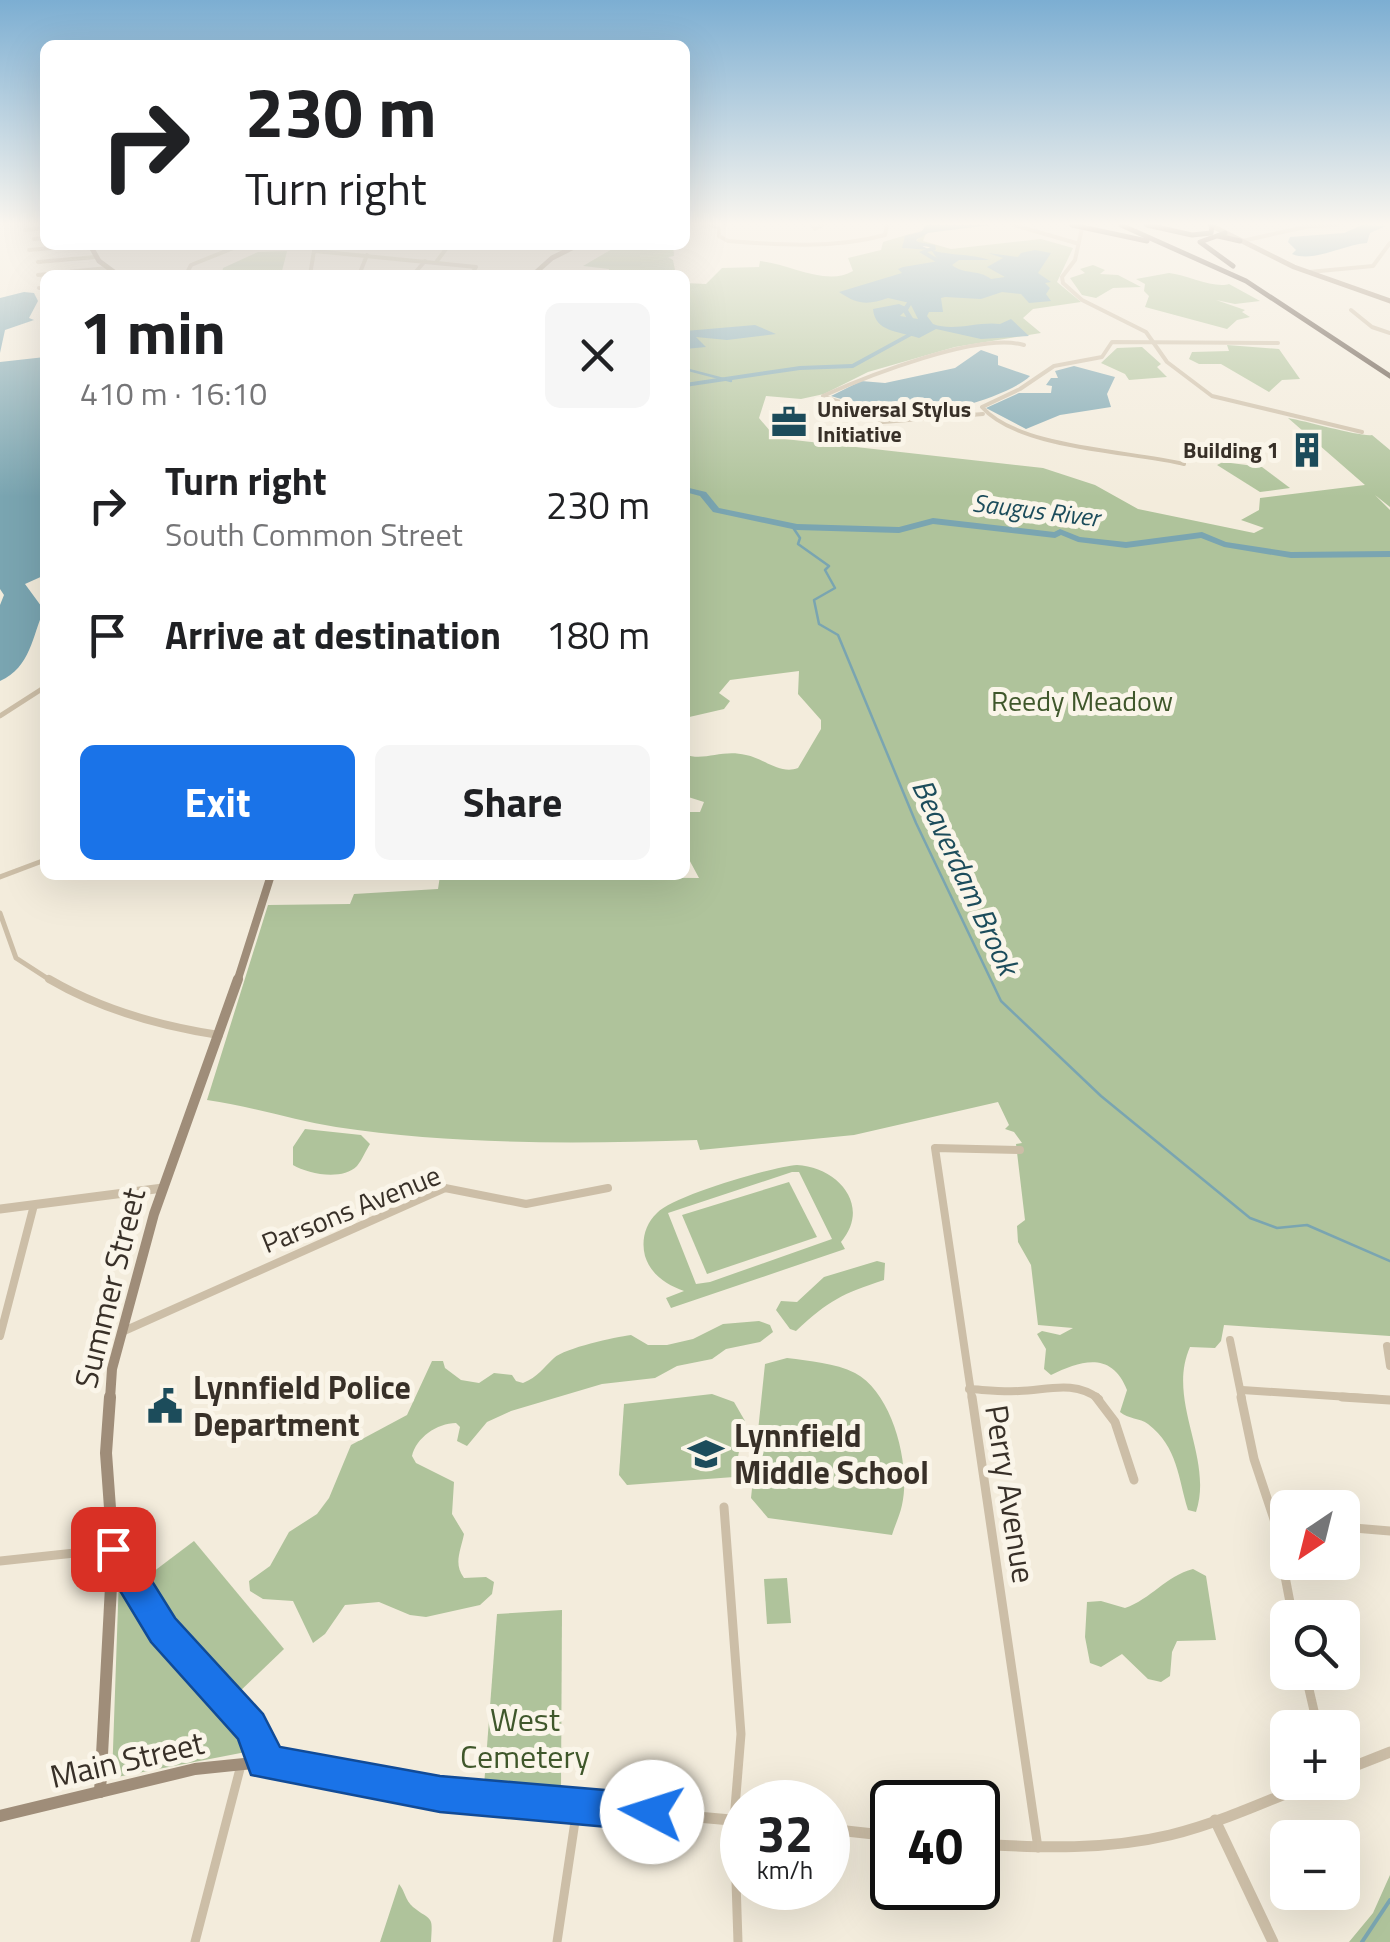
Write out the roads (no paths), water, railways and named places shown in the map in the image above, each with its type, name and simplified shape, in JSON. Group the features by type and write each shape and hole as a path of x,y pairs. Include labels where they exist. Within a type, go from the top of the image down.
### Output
{"highway":[{"path":"1300,316 1390,373"},
{"path":"1307,316 1390,373"}],"main road":[{"name":"Summer Street","path":"100,1792 113,1549 107,1412 120,1332 164,1188 220,1035 268,880"},
{"path":"113,1549 163,1630 250,1726 261,1743 263,1762"},
{"name":"Main Street","path":"0,1816 195,1769 263,1762"}],"street":[{"path":"1114,316 1140,328 1166,360 1212,396 1362,432"},
{"path":"1358,316 1374,329 1390,333"},
{"path":"1024,345 1000,340 982,347 934,354 882,369 823,396 868,411 883,422 983,414 1009,429 1118,454 1184,464"},
{"path":"983,414 984,404 1020,389 1050,368 1102,357 1112,346 1278,343"},
{"path":"0,716 40,690"},
{"path":"0,878 40,862"},
{"path":"0,912 16,958 76,994 140,1019 220,1035"},
{"name":"Perry Avenue","path":"1020,1150 935,1148 1038,1848"},
{"path":"0,1209 164,1188"},
{"name":"Parsons Avenue","path":"120,1332 445,1188 472,1190 519,1204 539,1204 608,1188"},
{"path":"0,1336 34,1205"},
{"path":"1230,1340 1254,1459 1270,1507"},
{"path":"1387,1346 1390,1366"},
{"path":"969,1389 1026,1391 1063,1385 1087,1390 1106,1406 1134,1480"},
{"path":"1242,1390 1390,1400"},
{"path":"724,1508 741,1734 739,1780"},
{"path":"1360,1528 1390,1531"},
{"path":"0,1561 113,1549"},
{"path":"1360,1764 1390,1752"},
{"name":"Main Street","path":"263,1762 440,1794 720,1818"},
{"path":"195,1942 242,1763"},
{"path":"1000,1845 1117,1845 1215,1820 1270,1799"},
{"path":"557,1942 577,1806"},
{"path":"1215,1820 1274,1942"},
{"path":"738,1910 738,1942"}],"water":[{"path":"0,316 30,316 34,320 5,330 0,353"},
{"path":"875,316 918,319 916,316 927,316 933,324 949,327 1000,324 1011,319 1029,336 981,339 936,329 919,338 889,330"},
{"path":"755,325 776,334 727,340 696,337 706,347 690,349 690,331"},
{"path":"981,350 998,356 998,365 1030,376 982,400 914,416 882,414 831,396 861,381 885,383 955,368"},
{"path":"40,358 40,577 25,584 40,605 40,621 24,659 0,681 0,605 4,595 0,589 0,362"},
{"path":"1074,366 1115,377 1107,394 1111,407 1060,415 1026,429 986,408 1019,393 1051,393 1052,386 1046,385 1051,378 1058,378 1055,371"}],"waterway":[{"name":"Saugus River","path":"690,384 800,368 853,366 911,334 916,328 908,316"},
{"path":"690,370 731,381"},
{"name":"Saugus River","path":"690,490 703,494 716,510 797,527 899,530 933,521 1055,535 1060,532 1078,539 1126,545 1202,535 1224,544 1291,555 1390,554"},
{"name":"Beaverdam Brook","path":"792,526 800,538 798,544 829,566 825,570 835,588 814,600 819,624 838,635 916,823 1001,1001 1101,1096 1250,1218 1277,1228 1307,1225 1390,1261"},
{"name":"Beaverdam Brook","path":"1362,1942 1390,1900"}],"place":[{"name":"Universal Stylus Initiative","path":"789,422"},
{"name":"Building 1","path":"1307,450"},
{"name":"Lynnfield Police Department","path":"165,1406"},
{"name":"Lynnfield Middle School","path":"706,1454"}],"park label":[{"name":"Reedy Meadow","path":"1082,701"},
{"name":"West Cemetery","path":"525,1738"}]}
